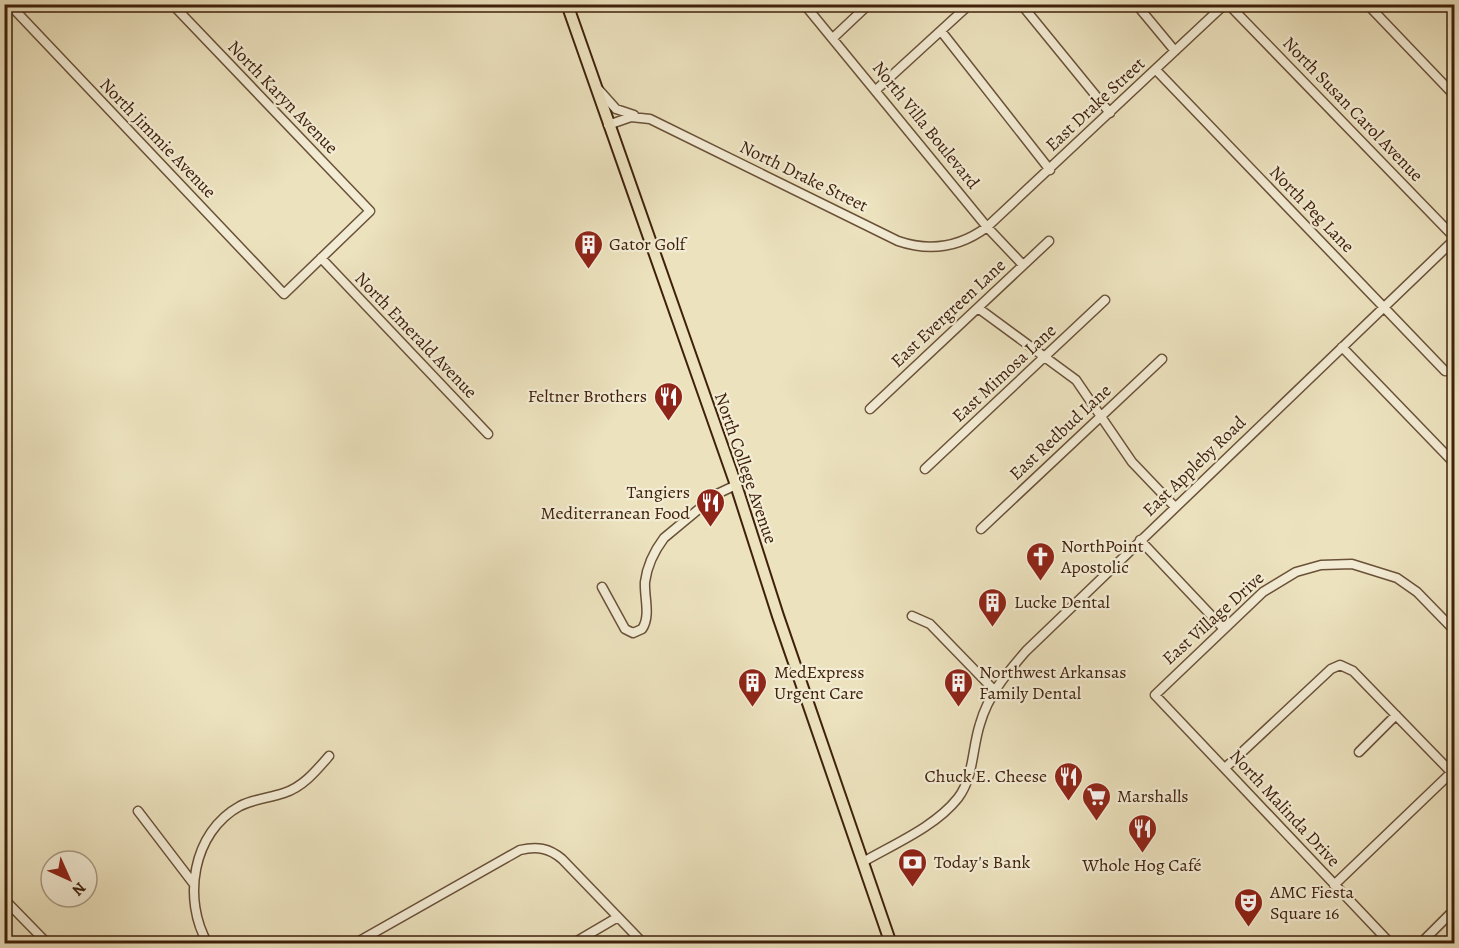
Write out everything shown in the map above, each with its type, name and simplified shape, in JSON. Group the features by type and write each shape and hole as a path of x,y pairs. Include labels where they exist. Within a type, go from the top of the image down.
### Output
{"main road":[{"name":"North College Avenue","path":"567,4 735,484 891,944"}],"street":[{"name":"North Jimmie Avenue","path":"9,4 284,294 321,258"},
{"name":"North Karyn Avenue","path":"172,4 370,211 321,258"},
{"name":"North Villa Boulevard","path":"804,4 987,227 1023,265"},
{"path":"832,38 868,4"},
{"path":"876,90 970,4"},
{"path":"1021,4 1110,113"},
{"path":"1136,4 1175,51"},
{"name":"East Drake Street","path":"987,227 1226,4"},
{"name":"North Susan Carol Avenue","path":"1226,4 1455,238"},
{"path":"1367,4 1455,95"},
{"path":"940,31 1050,170"},
{"name":"North Peg Lane","path":"1156,70 1445,371"},
{"name":"North Drake Street","path":"594,83 616,109 650,119 908,244 925,247 945,246 964,241 987,227"},
{"path":"608,125 637,116"},
{"name":"East Appleby Road","path":"863,862 935,819 958,798 966,783 980,723 994,690 1041,636 1455,238"},
{"name":"East Evergreen Lane","path":"870,409 1049,241"},
{"name":"North Emerald Avenue","path":"321,258 488,435"},
{"name":"East Mimosa Lane","path":"925,469 1105,300"},
{"path":"978,308 1045,356 1083,387 1132,462 1175,507"},
{"path":"1342,347 1455,463"},
{"name":"East Redbud Lane","path":"981,529 1162,359"},
{"path":"602,587 625,629 633,633 642,629 646,619 645,583 658,547 664,538 717,494 735,484"},
{"path":"1140,540 1224,629"},
{"name":"East Village Drive","path":"1155,695 1263,592 1286,577 1308,568 1335,563 1369,567 1397,578 1417,592 1455,630"},
{"path":"912,616 930,624 994,690"},
{"path":"1226,768 1330,669 1340,666 1353,670 1453,772 1334,885"},
{"name":"North Malinda Drive","path":"1155,695 1390,944"},
{"path":"1359,752 1396,715"},
{"path":"208,944 197,920 193,883 200,853 225,818 238,807 298,786 329,756"},
{"path":"138,811 193,883"},
{"path":"354,944 528,848 544,848 558,855 644,944"},
{"path":"4,898 48,944"},
{"path":"1420,944 1455,910"},
{"path":"572,944 618,917"}],"place":[{"name":"Gator Golf","path":"588,270"},
{"name":"Feltner Brothers","path":"668,422"},
{"name":"Tangiers Mediterranean Food","path":"711,528"},
{"name":"NorthPoint Apostolic","path":"1040,582"},
{"name":"Lucke Dental","path":"993,628"},
{"name":"MedExpress Urgent Care","path":"753,708"},
{"name":"Northwest Arkansas Family Dental","path":"958,708"},
{"name":"Chuck E. Cheese","path":"1068,802"},
{"name":"Marshalls","path":"1096,822"},
{"name":"Whole Hog Café","path":"1142,854"},
{"name":"Today's Bank","path":"913,888"},
{"name":"AMC Fiesta Square 16","path":"1249,928"}]}
